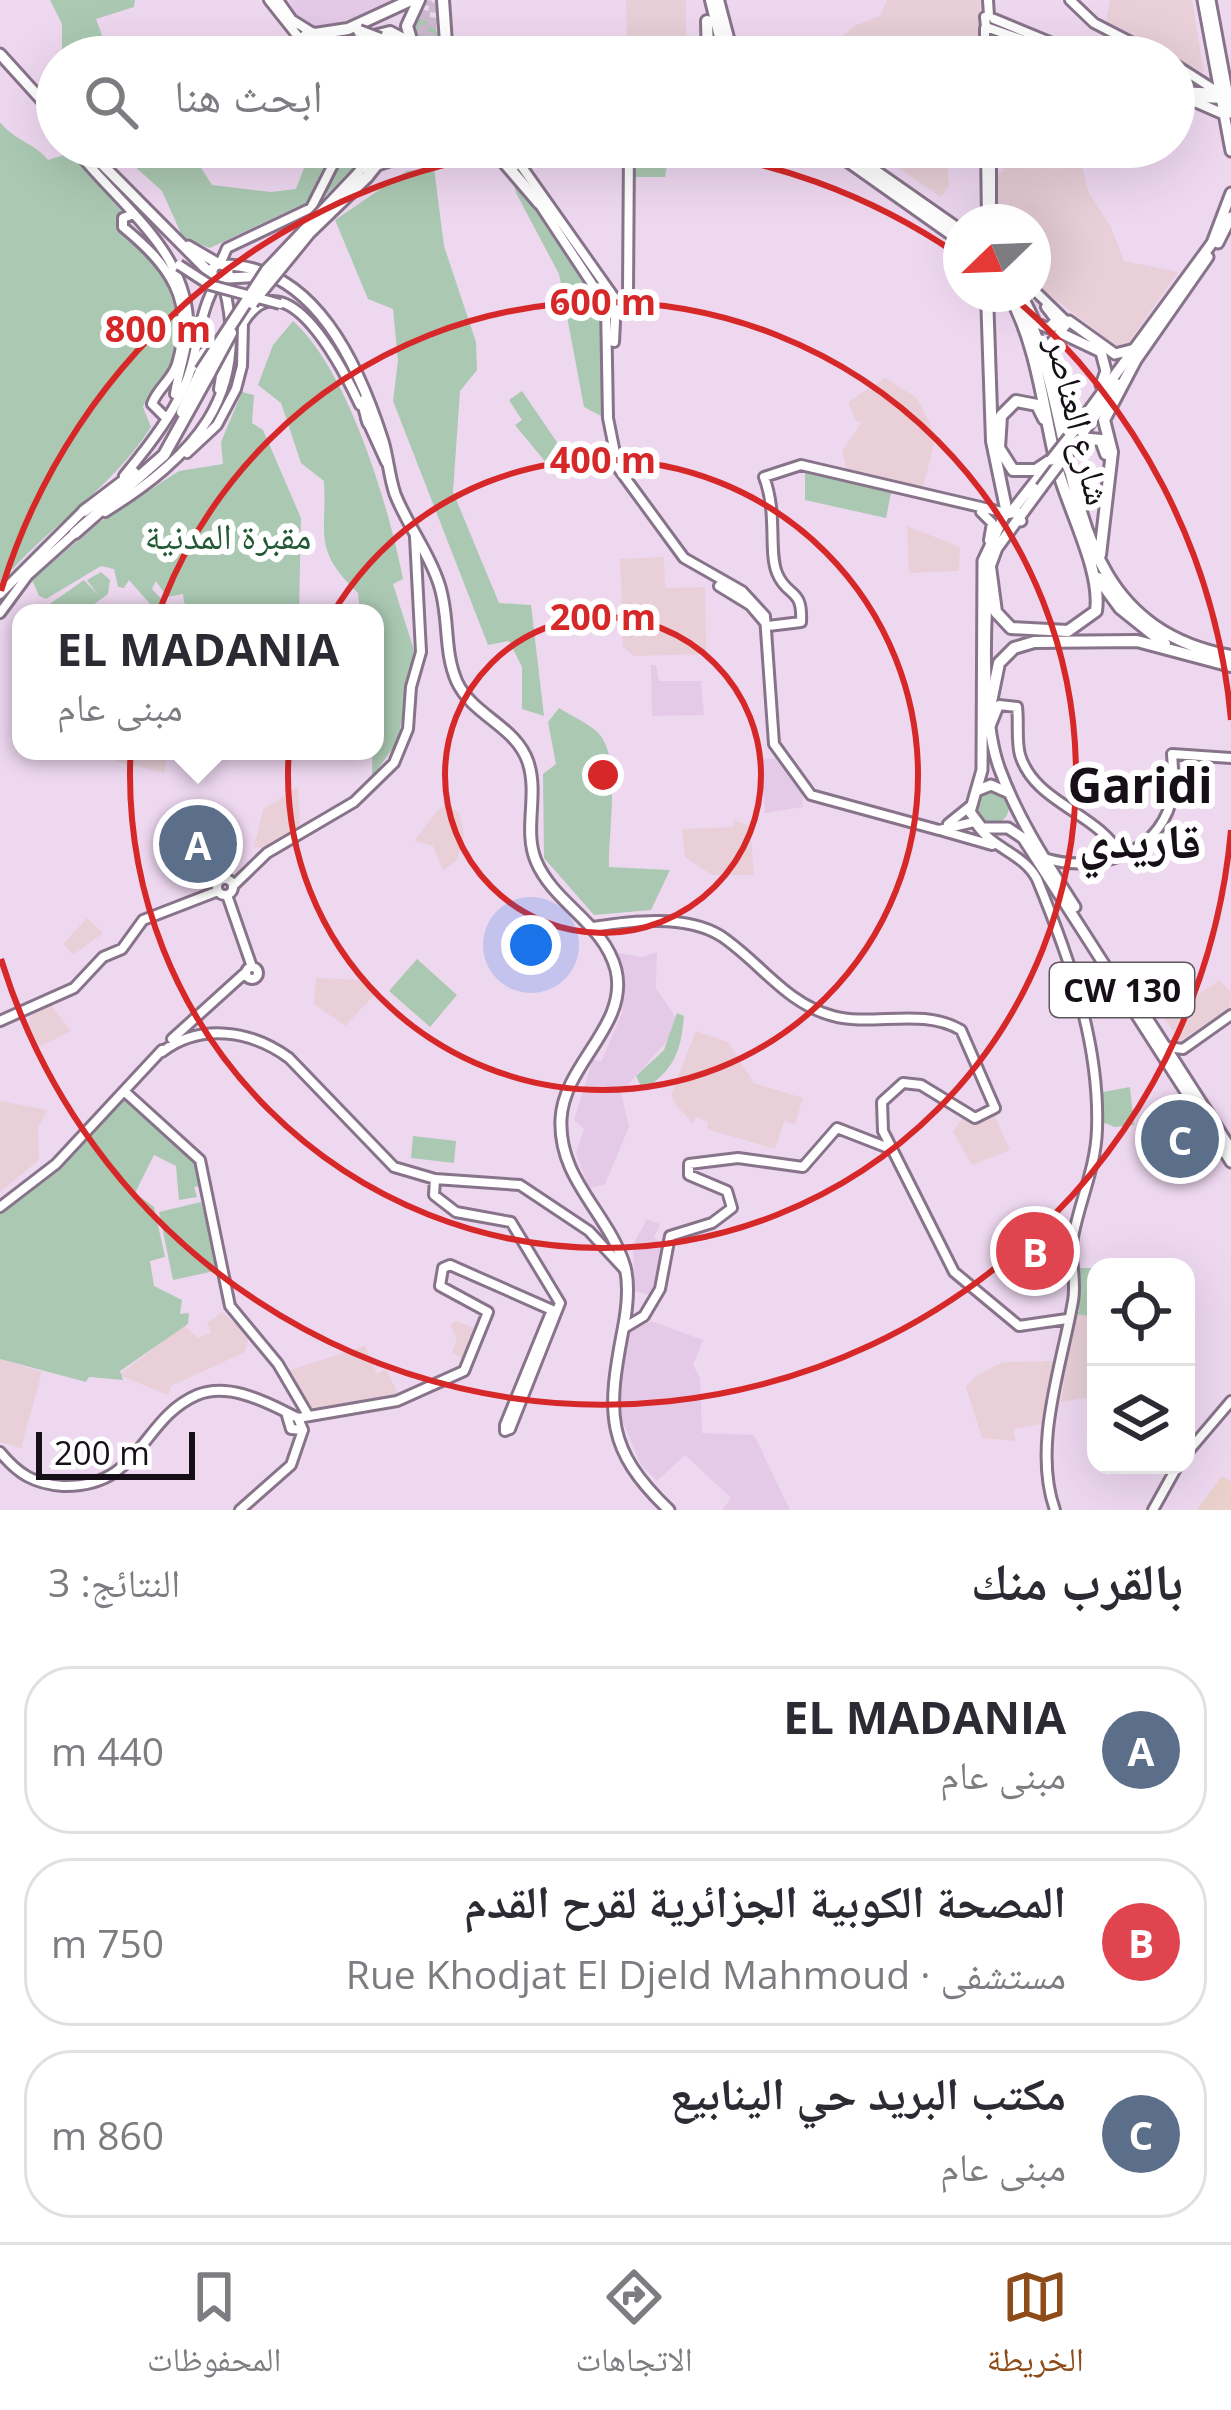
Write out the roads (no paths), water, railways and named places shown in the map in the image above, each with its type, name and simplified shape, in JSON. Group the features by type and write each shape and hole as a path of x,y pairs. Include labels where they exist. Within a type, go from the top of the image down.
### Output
{"highway":[{"path":"443,0 444,36"},
{"path":"709,36 712,0"},
{"path":"712,0 723,36"},
{"path":"412,36 414,6"},
{"path":"329,36 414,6 434,10 443,28"},
{"path":"339,36 359,31 372,36"},
{"path":"362,176 367,168"},
{"path":"84,511 159,450 200,371 267,270 373,168"},
{"path":"515,168 539,203"},
{"path":"860,168 943,226"},
{"path":"987,312 992,441 1007,514"},
{"name":"شارع العناصر","path":"1021,312 1054,464 1089,564"},
{"path":"1024,312 1037,341 1075,493 1106,576 1162,630 1231,656"},
{"path":"1106,576 1099,546 1110,504 1112,452 1104,420 1134,363"},
{"path":"75,533 164,455 200,371"},
{"path":"1021,400 1036,405 1054,464 1026,472 1004,461 999,428 1008,407 1021,400"},
{"path":"1075,493 1090,512 1104,507 1104,445 1094,436 1076,437"},
{"path":"990,567 994,605 1003,620 1024,632 1048,633 1079,628 1096,611 1096,582 1089,564"},
{"path":"1089,564 1120,608 1184,654"},
{"path":"990,707 999,662 1014,648 1034,642 1136,641 1231,666"}],"main road":[{"path":"1207,0 1212,76 1207,84"},
{"path":"1207,0 1226,96 1231,151"},
{"path":"1210,39 1226,96"},
{"path":"0,54 36,94"},
{"path":"1195,101 1215,107 1229,119"},
{"path":"106,168 174,237 222,271 270,277 319,311 350,362 430,563 442,596 450,661 460,688 516,741 530,767 537,862 593,927 615,968 615,1006 576,1067 563,1102 561,1132 576,1184 606,1228 626,1271 623,1329 611,1399 615,1432 629,1467 669,1510"},
{"path":"1091,406 1212,243 1231,193"},
{"path":"976,791 991,785 1013,800 1001,828 976,823 969,807 982,770 981,600 987,544 1134,363 1231,217"},
{"path":"1052,327 1067,321 1118,355 1136,347"},
{"path":"990,567 997,548 1076,437 1105,378 1104,357 1084,340 1063,334"},
{"path":"350,362 368,423"},
{"path":"1007,514 1017,524"},
{"name":"CW 130","path":"990,567 990,707 998,766 1043,857 1231,1149"},
{"path":"982,770 991,773 998,766"},
{"name":"CW 130","path":"1001,828 1020,835 1231,1162"},
{"path":"1043,895 1056,889"}],"street":[{"path":"273,0 309,36"},
{"path":"986,0 989,36"},
{"path":"1070,0 1094,22 1120,36"},
{"path":"989,22 1022,36"},
{"path":"989,22 1028,36"},
{"path":"1195,77 1226,96"},
{"path":"1195,95 1226,96"},
{"path":"1195,99 1226,96"},
{"path":"92,168 179,265 210,285 280,304 304,317 329,342 386,462"},
{"path":"176,461 211,414 232,357 222,271 225,249 311,208 331,168"},
{"path":"515,168 615,312"},
{"path":"629,168 628,294 615,312 609,421 614,458 626,482 674,548 705,575 757,602 768,626 771,730 791,774 825,802 1000,847"},
{"path":"989,168 989,204"},
{"path":"539,203 615,312"},
{"path":"133,214 123,218 122,227 148,244 167,267 181,309 177,365 152,404 165,416"},
{"path":"0,594 121,479 174,399 186,348 185,299 147,230"},
{"path":"200,371 195,331 222,271"},
{"path":"0,614 28,575 75,533 212,431 237,385 243,323 255,309 280,304"},
{"path":"1051,307 1067,321 1045,357 1058,425"},
{"path":"1029,312 1038,325 1052,327 1055,317 1051,312"},
{"path":"174,399 200,371 204,352 220,354 222,377 211,414"},
{"path":"768,626 801,622 802,602 775,566 776,513 764,477 774,471 801,465 1007,514"},
{"path":"980,511 992,524 987,544"},
{"path":"0,1021 74,988 103,957 122,949 143,920 226,891 267,853 354,802 394,763 408,729 421,652 415,534"},
{"path":"415,570 430,563"},
{"path":"991,726 999,705 1017,706 1023,763 1046,793 1110,835 1121,856"},
{"path":"1043,857 1095,867 1121,856 1144,839 1171,805 1172,754 1231,758"},
{"path":"922,825 949,824 969,807"},
{"path":"939,830 976,823 1000,847 1027,863 1078,992 1090,1046 1097,1127 1090,1185 1072,1244 1074,1292 1046,1467 1055,1510"},
{"path":"1000,847 1001,828"},
{"path":"1055,875 1062,862"},
{"path":"0,1207 32,1188 187,1025 249,969 226,891"},
{"path":"593,927 653,922 706,928 784,992 826,1014 929,1021 961,1030 995,1108 974,1118 921,1084 895,1086 880,1108 892,1149 962,1281 1019,1326 1067,1319"},
{"path":"1167,1047 1183,1049 1231,1016"},
{"path":"187,1025 194,1034"},
{"path":"161,1052 194,1034 230,1033 280,1052 394,1167 435,1179 520,1185 590,1231 626,1271"},
{"path":"1180,1066 1183,1049"},
{"path":"124,1091 200,1160 230,1306 278,1364 303,1416 291,1465 240,1510"},
{"path":"623,1329 644,1316 660,1289 670,1236 718,1220 732,1208 728,1191 689,1175 687,1166 738,1158 803,1167 837,1128 892,1149"},
{"path":"0,1452 26,1478 86,1484 127,1466 194,1396 213,1390 303,1416 397,1401 464,1371 488,1312 440,1286 446,1266 550,1307 505,1425 505,1431 510,1430 560,1303 511,1222 442,1205 434,1195 435,1179"},
{"path":"1195,1443 1231,1401"},
{"path":"286,1412 291,1429 303,1430"},
{"path":"1153,1510 1173,1474"}],"tunnel":[{"path":"422,36 427,0"},
{"path":"430,36 435,0"}],"place":[{"name":"EL MADANIA","path":"198,844"},
{"name":"مكتب البريد حي الينابيع","path":"1180,1139"},
{"name":"المصحة الكوبية الجزائرية لقرح القدم","path":"1035,1251"}],"district":[{"name":"Garidi قاريدي","path":"1140,814"}],"park label":[{"name":"مقبرة المدنية","path":"228,536"}]}
